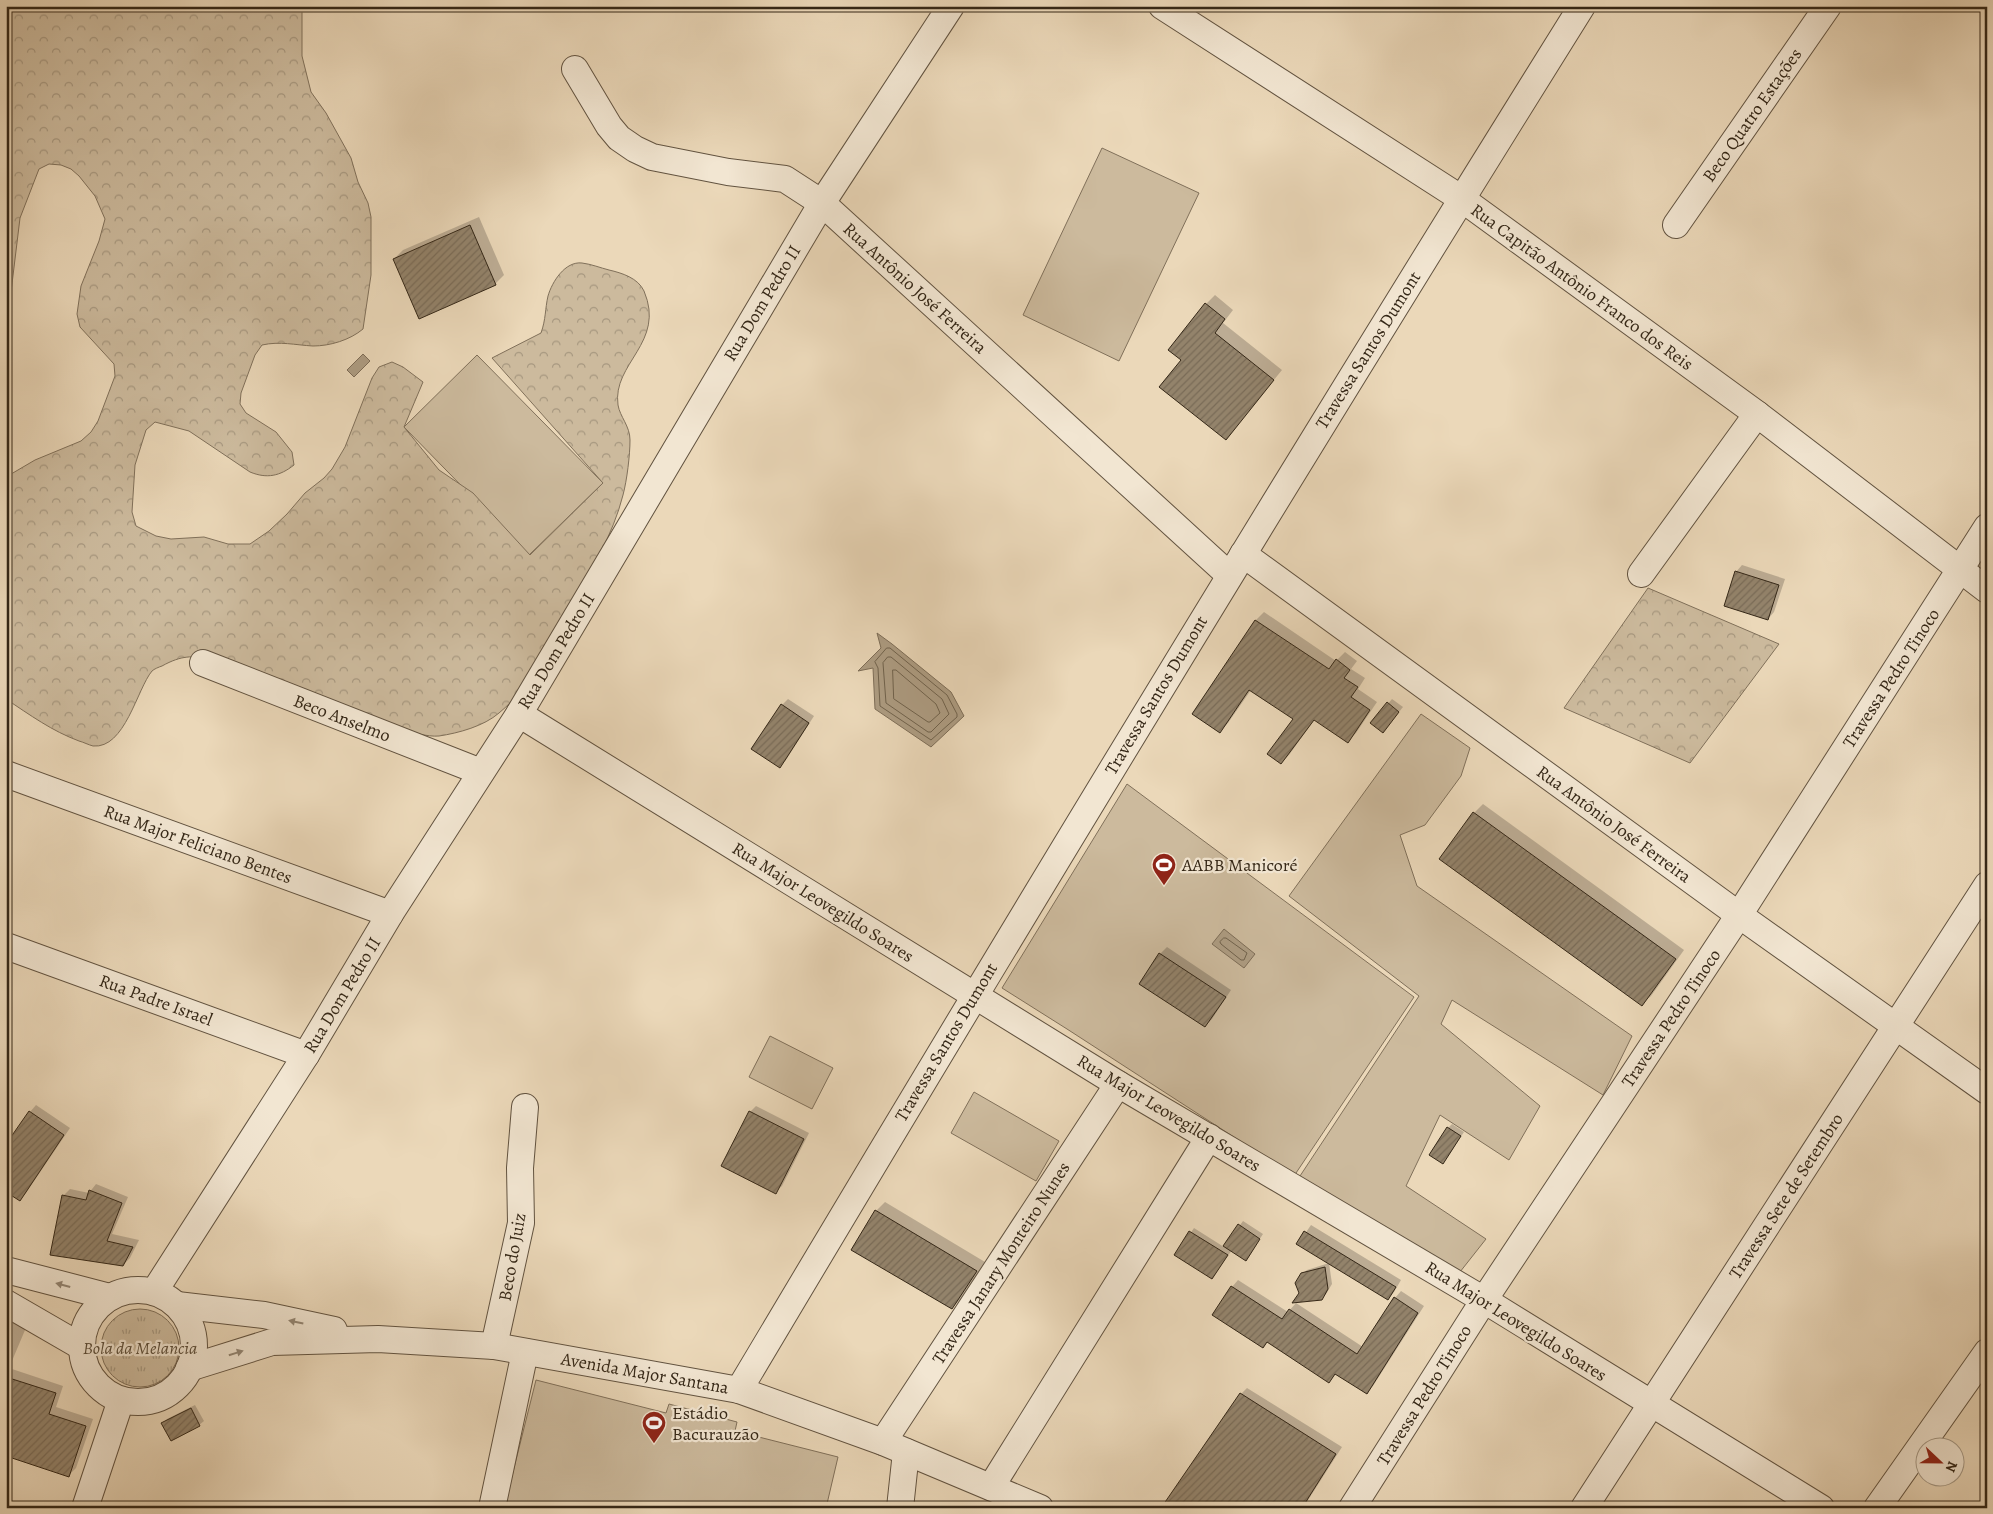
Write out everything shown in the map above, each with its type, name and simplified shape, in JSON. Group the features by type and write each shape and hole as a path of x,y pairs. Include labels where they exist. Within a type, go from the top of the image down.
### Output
{"street":[{"name":"Rua Dom Pedro II","path":"154,1292 306,1055 390,914 519,714 822,203 951,6"},
{"name":"Rua Capitão Antônio Franco dos Reis","path":"1162,6 1462,198 1757,414 1987,590"},
{"name":"Travessa Santos Dumont","path":"739,1390 974,995 1236,564 1582,6"},
{"name":"Beco Quatro Estações","path":"1676,224 1828,6"},
{"name":"Rua Antônio José Ferreira","path":"575,69 608,126 619,138 635,149 652,157 728,172 786,179 822,203 1236,564 1739,915 1987,1091"},
{"path":"1641,574 1757,414"},
{"name":"Travessa Pedro Tinoco","path":"1352,1508 1484,1300 1739,915 1987,527"},
{"name":"Beco Anselmo","path":"203,663 481,772"},
{"name":"Rua Major Leovegildo Soares","path":"519,714 1118,1084 1484,1300 1821,1508"},
{"name":"Rua Major Feliciano Bentes","path":"6,774 390,914"},
{"name":"Travessa Sete de Setembro","path":"1584,1508 1987,885"},
{"name":"Rua Padre Israel","path":"6,946 306,1055"},
{"name":"Travessa Janary Monteiro Nunes","path":"894,1447 1118,1084"},
{"name":"Beco do Juiz","path":"494,1346 521,1223 520,1168 525,1107"},
{"path":"991,1487 1209,1137"},
{"path":"6,1270 110,1297"},
{"path":"124,1291 154,1292 166,1297 187,1318 193,1334 194,1351 189,1368 181,1382 168,1393 154,1400 137,1402 121,1400 105,1392 93,1380 85,1364 82,1347 83,1332 89,1318 98,1306 110,1297 124,1291"},
{"path":"6,1303 82,1347"},
{"name":"Avenida Major Santana","path":"177,1306 264,1315 378,1339"},
{"name":"Avenida Major Santana","path":"189,1368 272,1342 378,1339 494,1346 739,1390 894,1447 1040,1508"},
{"path":"492,1508 525,1352"},
{"path":"1877,1508 1987,1352"},
{"path":"85,1508 121,1400"},
{"path":"894,1447 900,1508"}],"green space":[{"path":"6,6 302,6 302,56 311,92 326,113 351,158 358,182 368,203 371,217 371,275 363,329 340,342 326,345 313,346 281,343 262,345 255,355 241,393 240,404 246,413 276,432 292,452 294,465 278,474 268,476 256,474 250,472 189,431 155,422 146,430 135,465 132,512 136,526 156,536 171,539 204,537 228,544 250,544 269,531 305,493 332,469 345,447 372,378 379,367 392,362 403,367 423,382 404,427 439,470 473,493 530,555 603,483 492,358 541,333 550,290 560,274 570,265 582,263 619,273 634,279 641,286 649,309 648,325 644,339 618,390 618,405 630,435 627,475 619,510 601,552 532,677 511,702 493,718 455,733 439,736 418,734 381,722 214,658 199,657 175,660 152,671 122,728 114,738 104,744 93,746 69,737 41,722 6,699 6,477 35,460 81,441 91,432 98,421 115,376 114,364 80,327 77,314 81,286 99,241 105,219 95,196 79,176 71,169 61,165 49,164 39,169 20,218 6,333"},
{"path":"1102,148 1199,193 1119,361 1023,315"},
{"path":"477,355 603,483 529,555 404,427"},
{"path":"1648,588 1779,644 1690,763 1564,708"},
{"path":"1421,714 1470,748 1461,776 1425,825 1400,835 1417,886 1632,1036 1603,1095 1452,1000 1441,1024 1540,1106 1509,1160 1440,1115 1406,1186 1486,1239 1456,1277 1298,1179 1419,996 1289,896"},
{"name":"AABB Manicoré","path":"1127,784 1414,997 1294,1176 1002,988"},
{"path":"770,1036 833,1068 812,1109 749,1077"},
{"path":"974,1092 1059,1141 1036,1181 951,1133"},
{"name":"Bola da Melancia","path":"140,1309 155,1312 167,1321 176,1333 179,1348 176,1363 167,1375 155,1384 140,1387 125,1384 113,1375 104,1363 101,1348 104,1333 113,1321 125,1312"},
{"name":"Estádio Bacurauzão","path":"536,1380 666,1413 669,1404 737,1422 735,1431 838,1457 826,1508 504,1508"}],"water":[{"path":"363,354 370,361 354,377 347,370"},
{"path":"877,633 951,692 964,716 931,747 875,709 873,668 858,671 881,648"},
{"path":"1224,929 1255,954 1244,968 1212,944"}],"building":[{"path":"470,225 496,285 419,319 393,259"},
{"path":"1205,303 1225,319 1215,333 1274,380 1226,440 1159,387 1181,360 1168,350"},
{"path":"1735,571 1779,585 1768,620 1724,606"},
{"path":"1255,620 1329,669 1336,659 1350,670 1344,678 1358,687 1351,697 1370,710 1348,743 1314,720 1281,764 1267,754 1293,719 1249,690 1220,733 1192,714"},
{"path":"1387,702 1399,712 1383,733 1370,723"},
{"path":"781,704 809,723 780,768 751,749"},
{"path":"1473,812 1676,959 1642,1006 1439,859"},
{"path":"1159,953 1226,997 1205,1027 1139,984"},
{"path":"29,1111 64,1135 20,1201 6,1192 6,1144"},
{"path":"749,1111 804,1139 776,1194 721,1166"},
{"path":"1447,1127 1461,1136 1443,1164 1429,1155"},
{"path":"89,1190 122,1203 107,1241 133,1247 123,1266 50,1255 62,1195 86,1200"},
{"path":"875,1210 977,1271 952,1309 851,1250"},
{"path":"1238,1224 1260,1239 1246,1261 1223,1246"},
{"path":"1189,1231 1228,1255 1212,1279 1174,1255"},
{"path":"1304,1231 1396,1287 1388,1300 1296,1244"},
{"path":"1325,1267 1328,1289 1322,1300 1292,1303 1299,1293 1295,1283 1301,1273"},
{"path":"1231,1286 1282,1319 1289,1309 1357,1354 1394,1297 1418,1313 1367,1394 1335,1374 1329,1383 1267,1342 1263,1348 1212,1315"},
{"path":"6,1377 56,1393 49,1414 86,1426 69,1477 6,1456"},
{"path":"1240,1393 1336,1454 1302,1508 1161,1508"},
{"path":"191,1408 200,1426 171,1441 161,1423"}],"place":[{"name":"AABB Manicoré","path":"1164,886"},
{"name":"Estádio Bacurauzão","path":"654,1444"}]}
